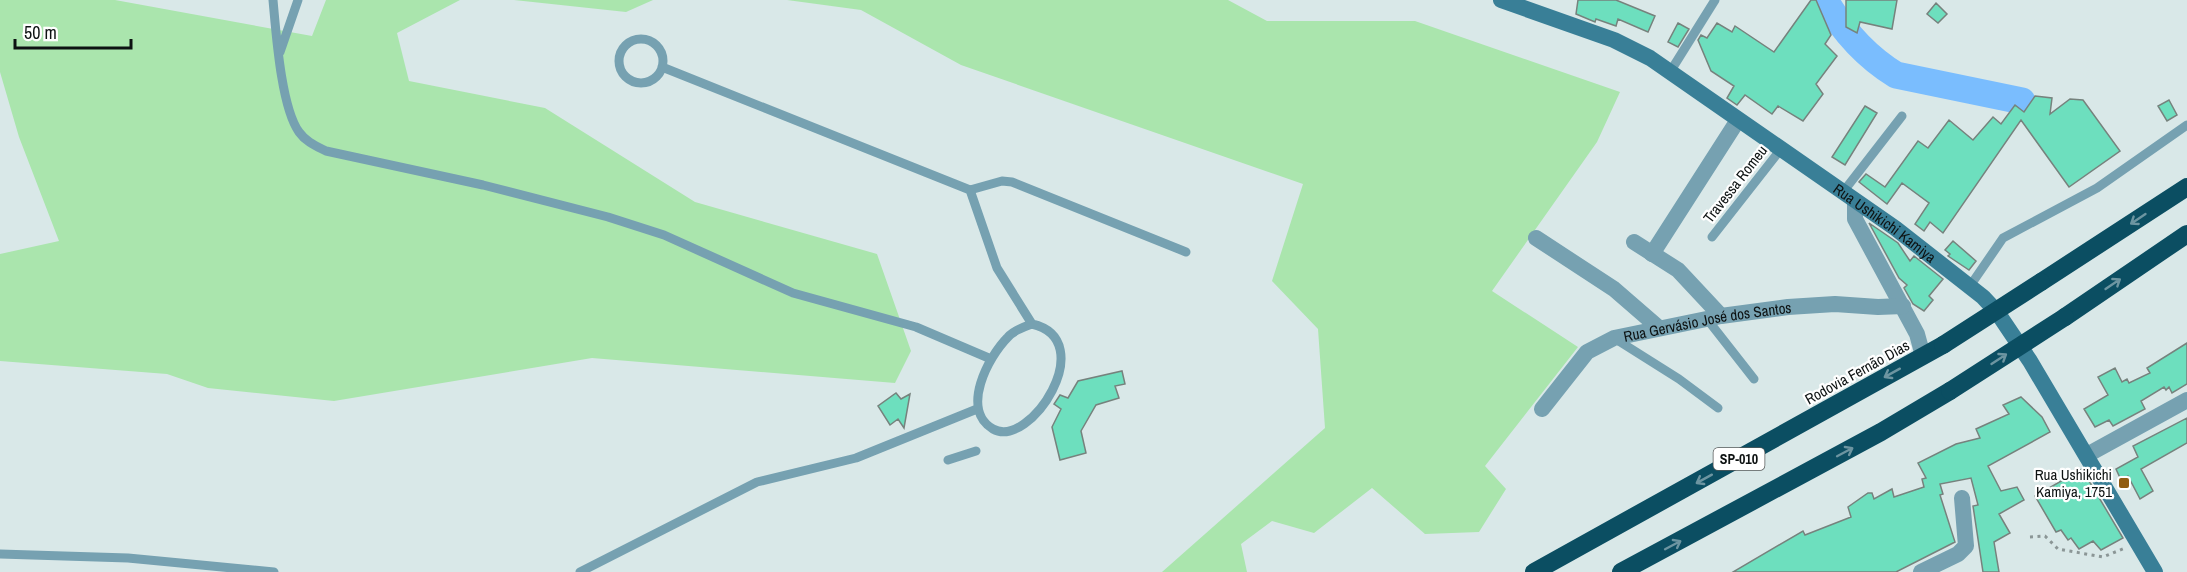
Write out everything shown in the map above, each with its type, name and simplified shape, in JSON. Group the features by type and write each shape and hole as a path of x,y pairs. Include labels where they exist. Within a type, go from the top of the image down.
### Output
{"highway":[{"name":"Rodovia Fernão Dias","path":"1534,572 1943,345 2187,187"},
{"name":"SP-010","path":"1621,572 1881,432 1950,391 2187,234"}],"main road":[{"name":"Rua Ushikichi Kamiya","path":"1500,0 1614,40 1670,72 1928,252 1970,286 1997,312 2030,361 2155,572"}],"street":[{"path":"1652,254 1738,120"},
{"path":"1849,196 1855,219 1917,334 1923,356"},
{"path":"1536,238 1614,290 1659,328"},
{"path":"1634,242 1687,279 1714,317"},
{"name":"Rua Gervásio José dos Santos","path":"1542,409 1587,352 1614,338 1714,317 1835,304 1878,308 1903,306"},
{"path":"2087,455 2187,400"},
{"path":"1921,572 1958,554 1966,546 1962,498"}],"lane":[{"path":"273,0 279,55 291,115 299,131 309,142 326,151 483,185 608,217 664,235 793,293 916,327 991,360"},
{"path":"279,55 298,0"},
{"path":"1670,72 1715,0"},
{"path":"645,39 657,46 663,59 662,67 654,79 640,83 626,78 619,65 621,51 631,41 645,39"},
{"path":"662,67 970,190 1002,181 1012,182 1186,252"},
{"path":"1849,196 1902,116"},
{"path":"1970,286 2003,238 2104,183 2187,125"},
{"name":"Travessa Romeu","path":"1712,237 1781,149"},
{"path":"970,190 997,268 1032,324 1052,331 1059,343 1063,359 1048,396 1036,414 1024,425 1010,431 995,430 983,421 977,409 977,395 991,360 1009,336 1032,324"},
{"path":"1714,317 1754,379"},
{"path":"1614,338 1679,379 1718,408"},
{"path":"580,572 736,491 784,475 856,458 977,409"},
{"path":"948,460 976,451"},
{"path":"0,554 128,558 274,572"}],"path":[{"path":"2030,537 2045,536 2058,549 2103,556 2138,543"}],"green space":[{"path":"0,0 115,0 312,36 326,0 460,0 397,33 409,81 545,108 695,202 877,254 911,351 895,383 592,358 334,401 208,388 167,374 0,361 0,254 59,241 19,137 0,72"},
{"path":"514,0 653,0 626,12"},
{"path":"787,0 1228,0 1267,21 1415,21 1620,92 1597,142 1492,291 1578,347 1485,466 1506,489 1479,532 1425,534 1372,488 1314,533 1272,521 1241,544 1247,572 1162,572 1325,428 1318,329 1272,281 1303,184 961,65 861,10"}],"building":[{"path":"1578,0 1616,0 1655,16 1648,32 1618,19 1616,26 1596,19 1595,22 1576,14"},
{"path":"1811,0 1816,0 1831,35 1825,44 1837,56 1816,84 1823,94 1803,121 1778,106 1772,114 1745,95 1737,105 1727,98 1734,86 1711,71 1698,40 1701,35 1707,38 1717,23 1732,32 1735,26 1774,52"},
{"path":"1846,0 1897,0 1892,29 1860,22 1857,33 1846,27"},
{"path":"1936,3 1947,14 1938,23 1927,14"},
{"path":"1678,23 1689,29 1678,47 1668,42"},
{"path":"2035,96 2052,98 2050,114 2070,99 2083,100 2120,151 2069,187 2021,120 1943,233 1930,222 1924,231 1915,224 1929,203 1902,183 1887,204 1859,182 1866,174 1885,187 1918,141 1928,148 1949,120 1973,140 1993,117 2001,124 2015,105 2024,112"},
{"path":"2169,100 2177,115 2167,121 2158,106"},
{"path":"1865,106 1877,113 1845,165 1832,157"},
{"path":"1869,223 1898,243 1910,261 1914,256 1943,279 1929,296 1933,300 1924,311 1913,304 1904,288 1907,285 1899,278"},
{"path":"1953,241 1976,261 1969,270 1948,256 1950,254 1945,250"},
{"path":"2187,343 2187,384 2172,393 2169,387 2166,390 2164,387 2141,401 2145,409 2113,426 2109,420 2095,427 2084,409 2108,395 2098,377 2115,368 2122,382 2127,379 2129,383 2150,373 2147,368"},
{"path":"1122,371 1125,384 1115,386 1119,398 1096,405 1081,431 1086,453 1060,460 1052,427 1061,409 1054,404 1060,395 1068,398 1078,381"},
{"path":"896,393 901,399 910,394 904,428 898,419 890,425 878,406"},
{"path":"2021,397 2042,417 2050,432 1988,466 2001,491 2017,487 2024,500 1999,514 2010,533 1994,542 1999,572 1983,572 1973,506 1978,505 1971,478 1940,484 1943,494 1940,495 1955,542 1896,572 1733,572 1803,531 1805,535 1851,517 1848,507 1868,493 1872,493 1874,499 1892,489 1894,497 1924,487 1922,479 1926,478 1918,463 1956,444 1980,438 1976,429 2009,414 2003,405"},
{"path":"2187,418 2187,443 2141,469 2153,491 2140,499 2128,476 2121,480 2116,469 2138,457 2133,446"},
{"path":"2082,469 2123,538 2101,550 2093,541 2079,549 2061,530 2056,532 2035,496"}],"waterway":[{"path":"1825,0 1839,22 1856,42 1874,60 1896,75 2022,101"}],"place":[{"name":"Rua Ushikichi Kamiya, 1751","path":"2124,483"}]}
